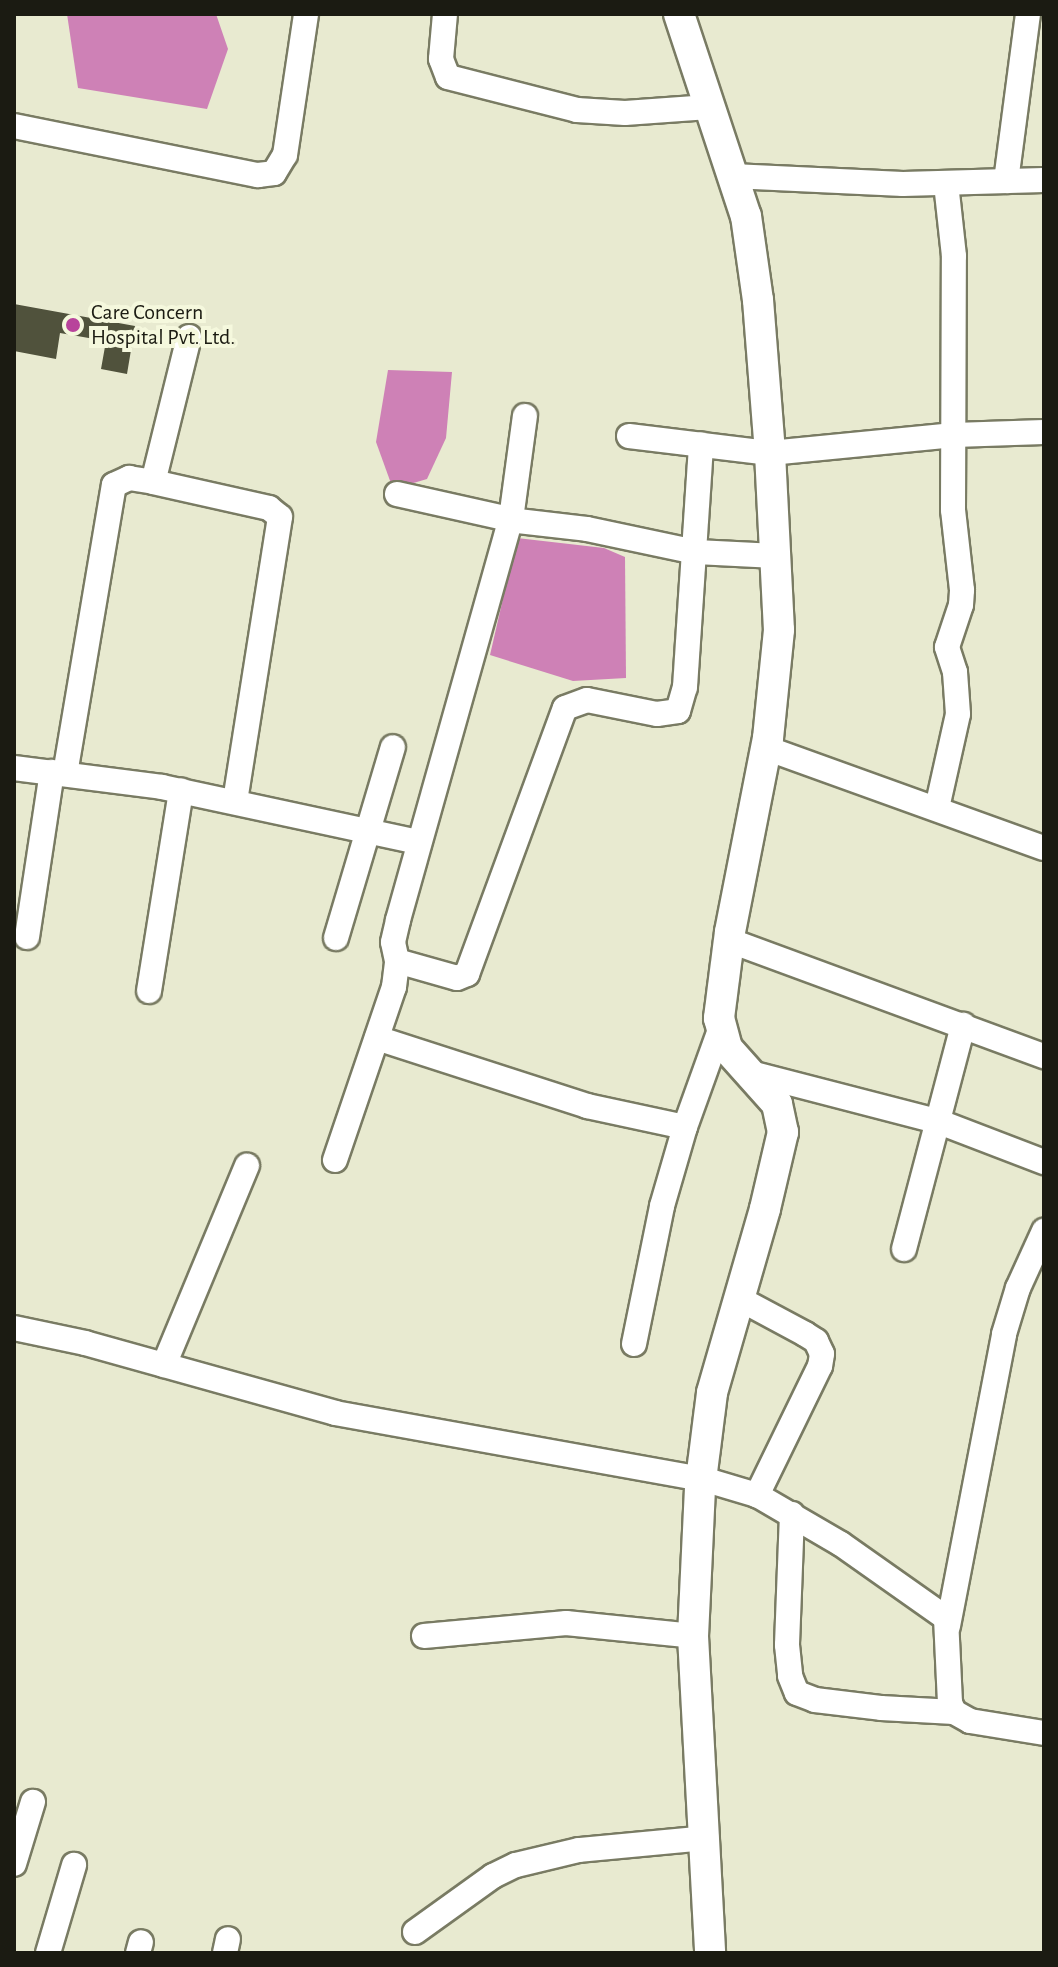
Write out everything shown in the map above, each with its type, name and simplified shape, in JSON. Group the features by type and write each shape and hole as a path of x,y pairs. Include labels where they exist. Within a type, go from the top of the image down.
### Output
{"street":[{"path":"14,126 258,175 274,173 285,155 306,14"},
{"path":"445,14 441,59 448,77 577,110 602,113 709,107"},
{"path":"634,1344 662,1206 685,1127 720,1030 728,940 766,748 779,630 758,300 746,216 679,14"},
{"path":"1006,181 1028,14"},
{"path":"732,176 946,183 1044,180"},
{"path":"937,808 958,714 955,672 947,647 960,611 962,590 953,510 954,256 946,183"},
{"path":"153,482 189,337"},
{"path":"335,1160 394,987 397,961 393,942 511,519 525,416"},
{"path":"629,436 770,453 954,435 1044,432"},
{"path":"397,961 457,978 467,974 565,708 587,700 657,714 678,711 685,687 701,445"},
{"path":"27,937 114,485 129,478 269,508 280,517 235,801"},
{"path":"397,494 511,519 587,529 696,552 776,556"},
{"path":"336,938 393,747"},
{"path":"766,748 1044,848"},
{"path":"14,768 181,791 419,842"},
{"path":"149,991 181,791"},
{"path":"728,940 1044,1056"},
{"path":"904,1249 963,1025"},
{"path":"710,1953 693,1636 703,1479 712,1393 765,1209 783,1132 777,1104 727,1048 720,1030"},
{"path":"377,1038 587,1106 685,1127"},
{"path":"751,1073 937,1121 1044,1162"},
{"path":"164,1365 247,1166"},
{"path":"954,1712 950,1703 948,1626 1004,1334 1018,1288 1044,1231"},
{"path":"738,1298 816,1341 822,1354 820,1366 757,1495"},
{"path":"14,1328 164,1365 335,1413 703,1479 757,1495 792,1514 939,1612 948,1626"},
{"path":"792,1514 787,1645 790,1676 797,1693 815,1700 868,1707 954,1712 970,1721 1044,1733"},
{"path":"424,1636 580,1623 693,1636"},
{"path":"14,1864 33,1802"},
{"path":"415,1932 493,1876 516,1865 579,1850 706,1838"},
{"path":"48,1953 74,1865"}],"shaded area":[{"path":"67,14 216,14 228,49 207,109 78,88"},
{"path":"388,370 452,372 446,438 427,479 393,489 376,442"},
{"path":"517,538 604,548 625,557 626,678 573,681 490,655"}],"building":[{"path":"14,304 135,326 127,374 101,369 106,341 60,333 56,359 14,351"}],"place":[{"name":"Care Concern Hospital Pvt. Ltd.","path":"73,325"}]}
